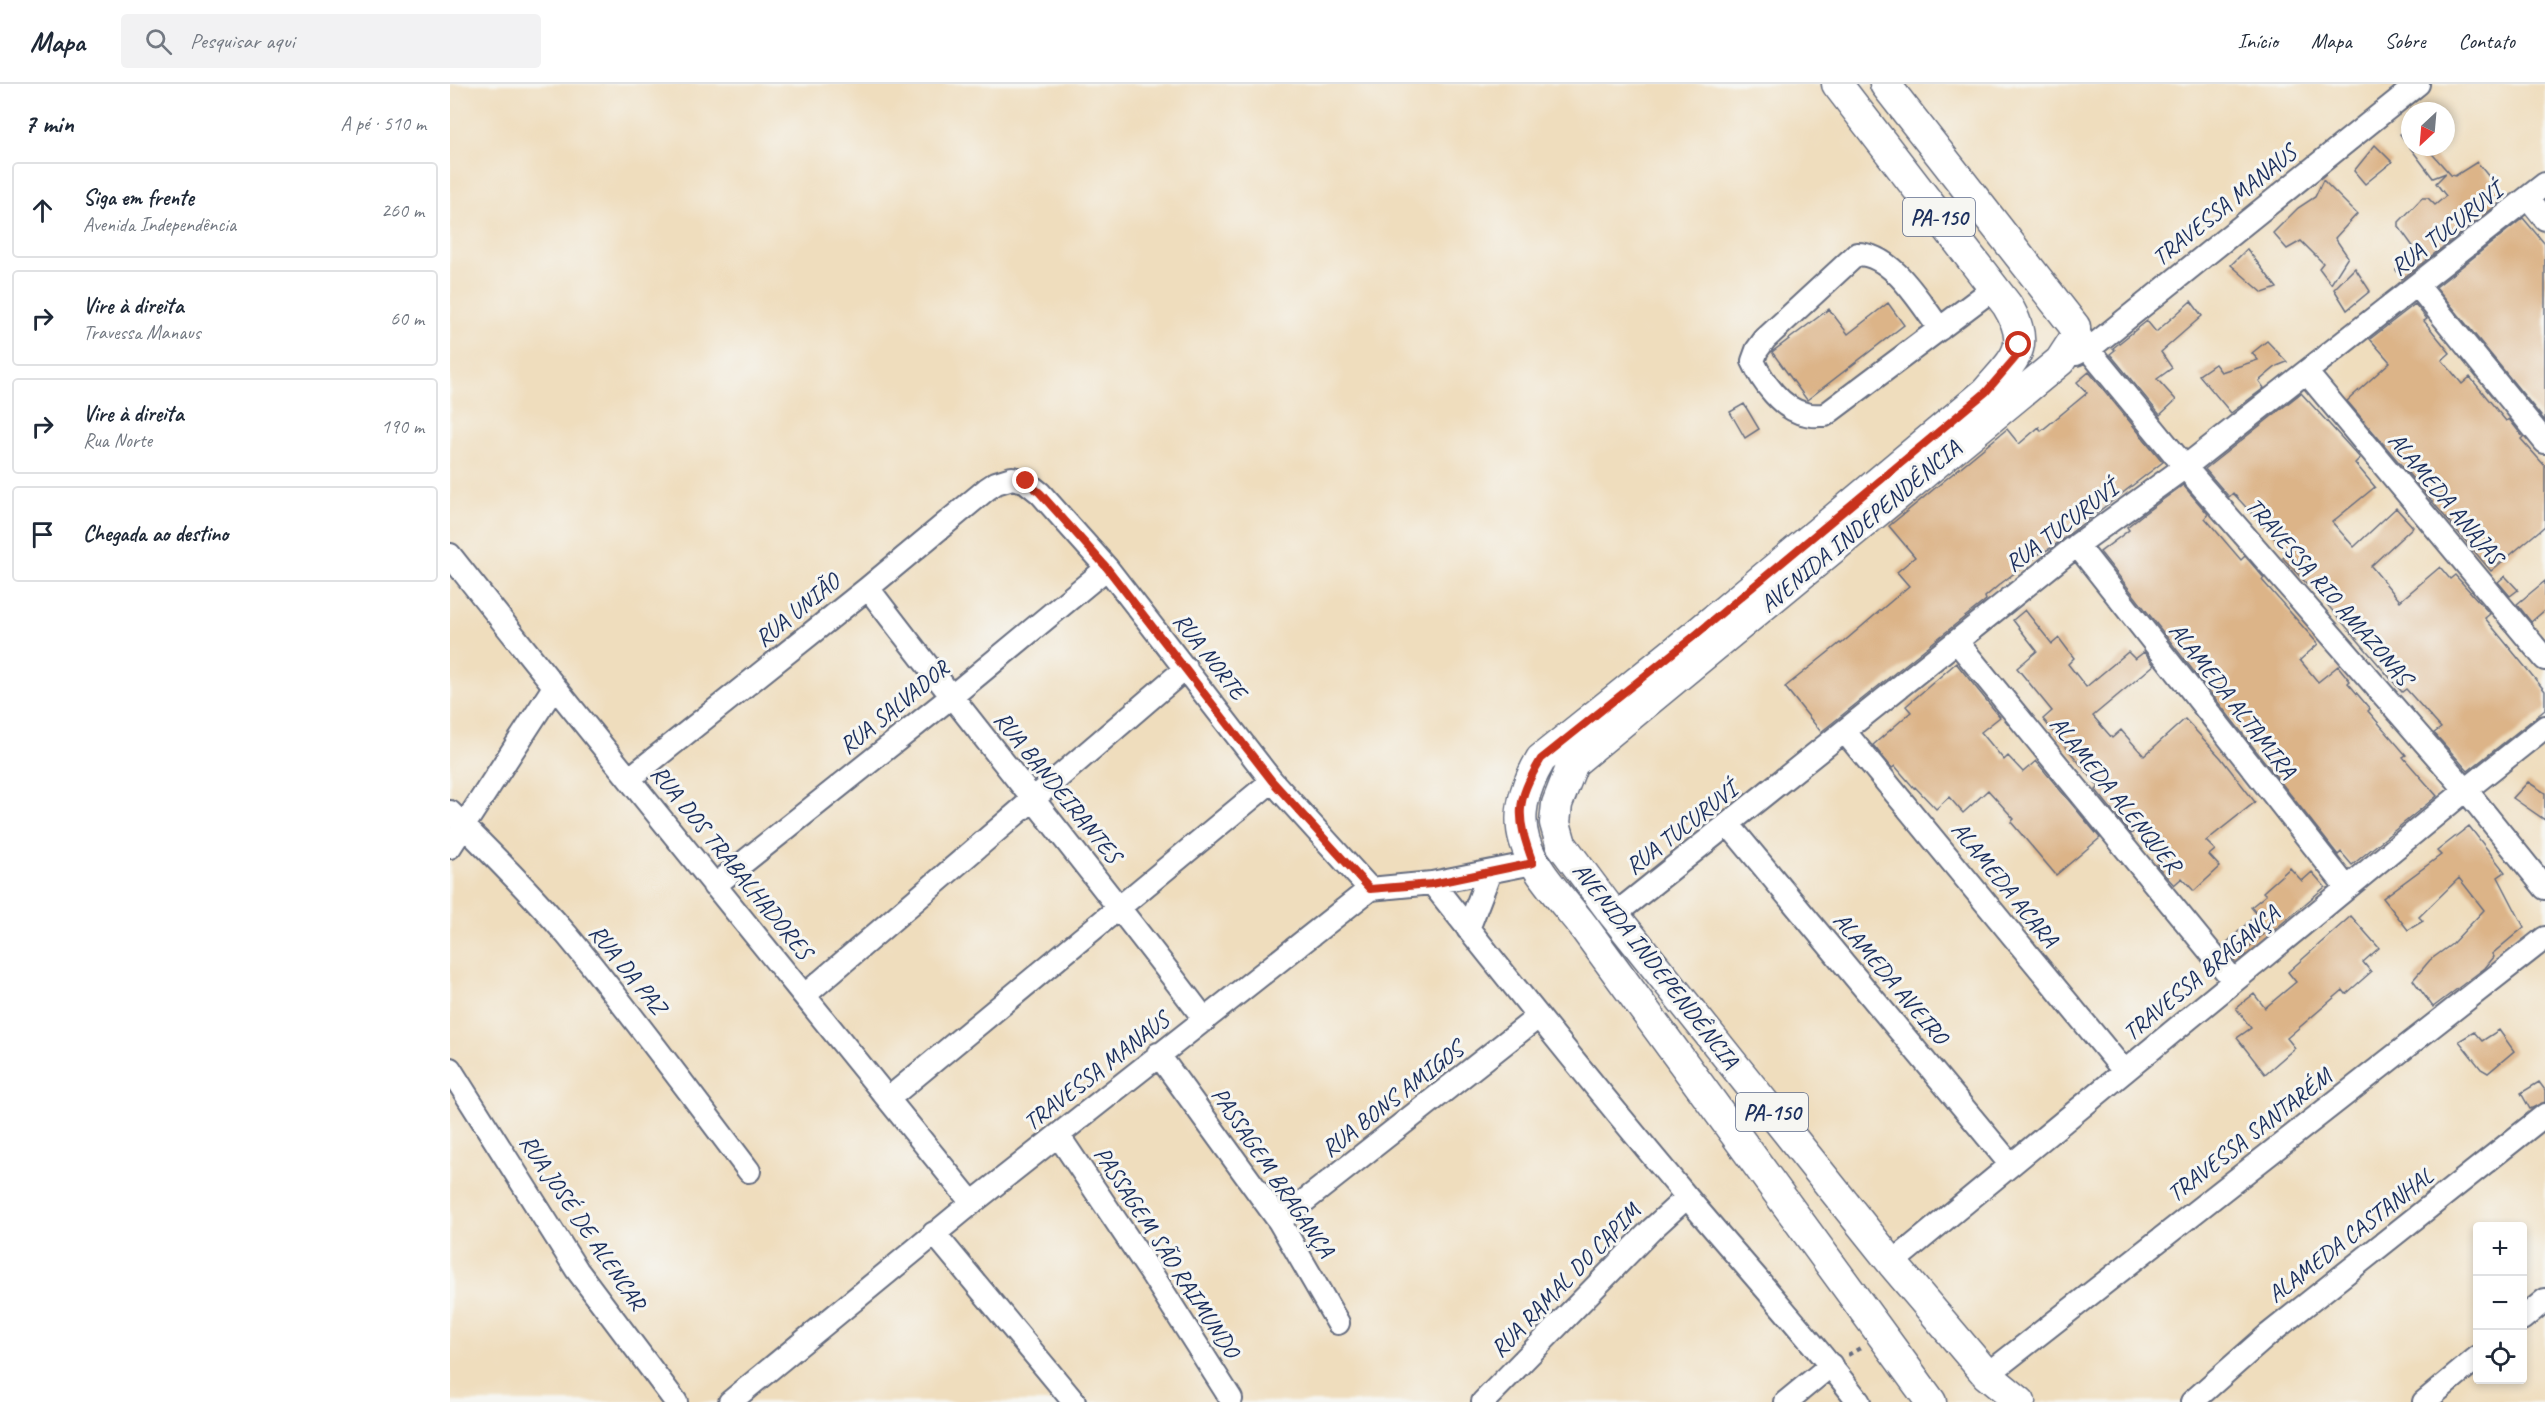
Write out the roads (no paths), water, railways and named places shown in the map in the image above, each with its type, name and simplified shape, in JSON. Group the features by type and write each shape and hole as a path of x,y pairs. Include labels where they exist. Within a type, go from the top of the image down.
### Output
{"main road":[{"name":"AVENIDA INDEPENDÊNCIA","path":"1837,84 1994,288 2018,323 2021,336 2016,357 1986,392 1693,637 1541,759 1527,782 1521,803 1520,827 1533,863 1583,927 1931,1402"},
{"name":"PA-150","path":"1884,84 2082,338"},
{"name":"AVENIDA INDEPENDÊNCIA","path":"2020,1402 1987,1375 1893,1263 1614,915 1561,844 1555,823 1557,804 1573,763 2060,362 2075,338 2082,338"}],"street":[{"name":"TRAVESSA MANAUS","path":"2082,338 2418,84"},
{"path":"2537,192 2545,219"},
{"name":"RUA TUCURUVÍ","path":"1614,915 2077,545 2185,467 2537,192"},
{"path":"1940,329 1894,270 1868,254 1857,254 1765,339 1757,350 1754,361 1760,376 1785,404 1805,414 1825,415 1940,329 1994,288"},
{"path":"2417,285 2545,442"},
{"name":"TRAVESSA RIO AMAZONAS","path":"2082,338 2185,467 2466,790 2545,888"},
{"name":"ALAMEDA ANAJAS","path":"2306,372 2545,659"},
{"name":"RUA NORTE","path":"996,483 1012,478 1026,481 1040,493 1107,568 1272,781 1370,889"},
{"name":"RUA UNIÃO","path":"630,778 996,483"},
{"name":"ALAMEDA ALTAMIRA","path":"2077,545 2347,888"},
{"name":"RUA DOS TRABALHADORES","path":"450,555 714,886 972,1203"},
{"name":"RUA SALVADOR","path":"714,886 951,697 1107,568"},
{"name":"RUA BANDEIRANTES","path":"868,588 1032,800 1120,906 1205,1020"},
{"name":"ALAMEDA ALENQUER","path":"1957,642 2234,981"},
{"path":"805,995 1186,668"},
{"path":"450,847 457,819 554,687"},
{"name":"TRAVESSA BRAGANÇA","path":"1893,1263 2545,727"},
{"name":"ALAMEDA ACARA","path":"1845,732 2124,1071"},
{"path":"888,1099 1272,781"},
{"name":"RUA DA PAZ","path":"457,819 566,934 643,1030 749,1170"},
{"name":"ALAMEDA AVEIRO","path":"1729,825 2011,1165"},
{"path":"1370,889 1432,884 1533,863"},
{"path":"1468,929 1490,872"},
{"path":"1432,884 1538,1017 1687,1197 1831,1365 1859,1402"},
{"name":"TRAVESSA MANAUS","path":"730,1402 934,1233 1370,889"},
{"name":"TRAVESSA SANTARÉM","path":"1987,1375 2545,938"},
{"name":"RUA BONS AMIGOS","path":"1279,1221 1538,1017"},
{"name":"PASSAGEM BRAGANÇA","path":"1158,1054 1279,1221 1338,1323"},
{"name":"RUA JOSÉ DE ALENCAR","path":"450,1069 577,1270 676,1402"},
{"name":"ALAMEDA CASTANHAL","path":"2192,1402 2268,1335 2543,1122"},
{"name":"PASSAGEM SÃO RAIMUNDO","path":"1058,1135 1153,1276 1231,1399"},
{"name":"RUA RAMAL DO CAPIM","path":"1483,1402 1652,1229 1687,1197"},
{"path":"934,1233 1074,1402"},
{"path":"2527,1316 2545,1300"},
{"path":"2424,1402 2473,1361"},
{"path":"1786,1402 1831,1365"}]}
